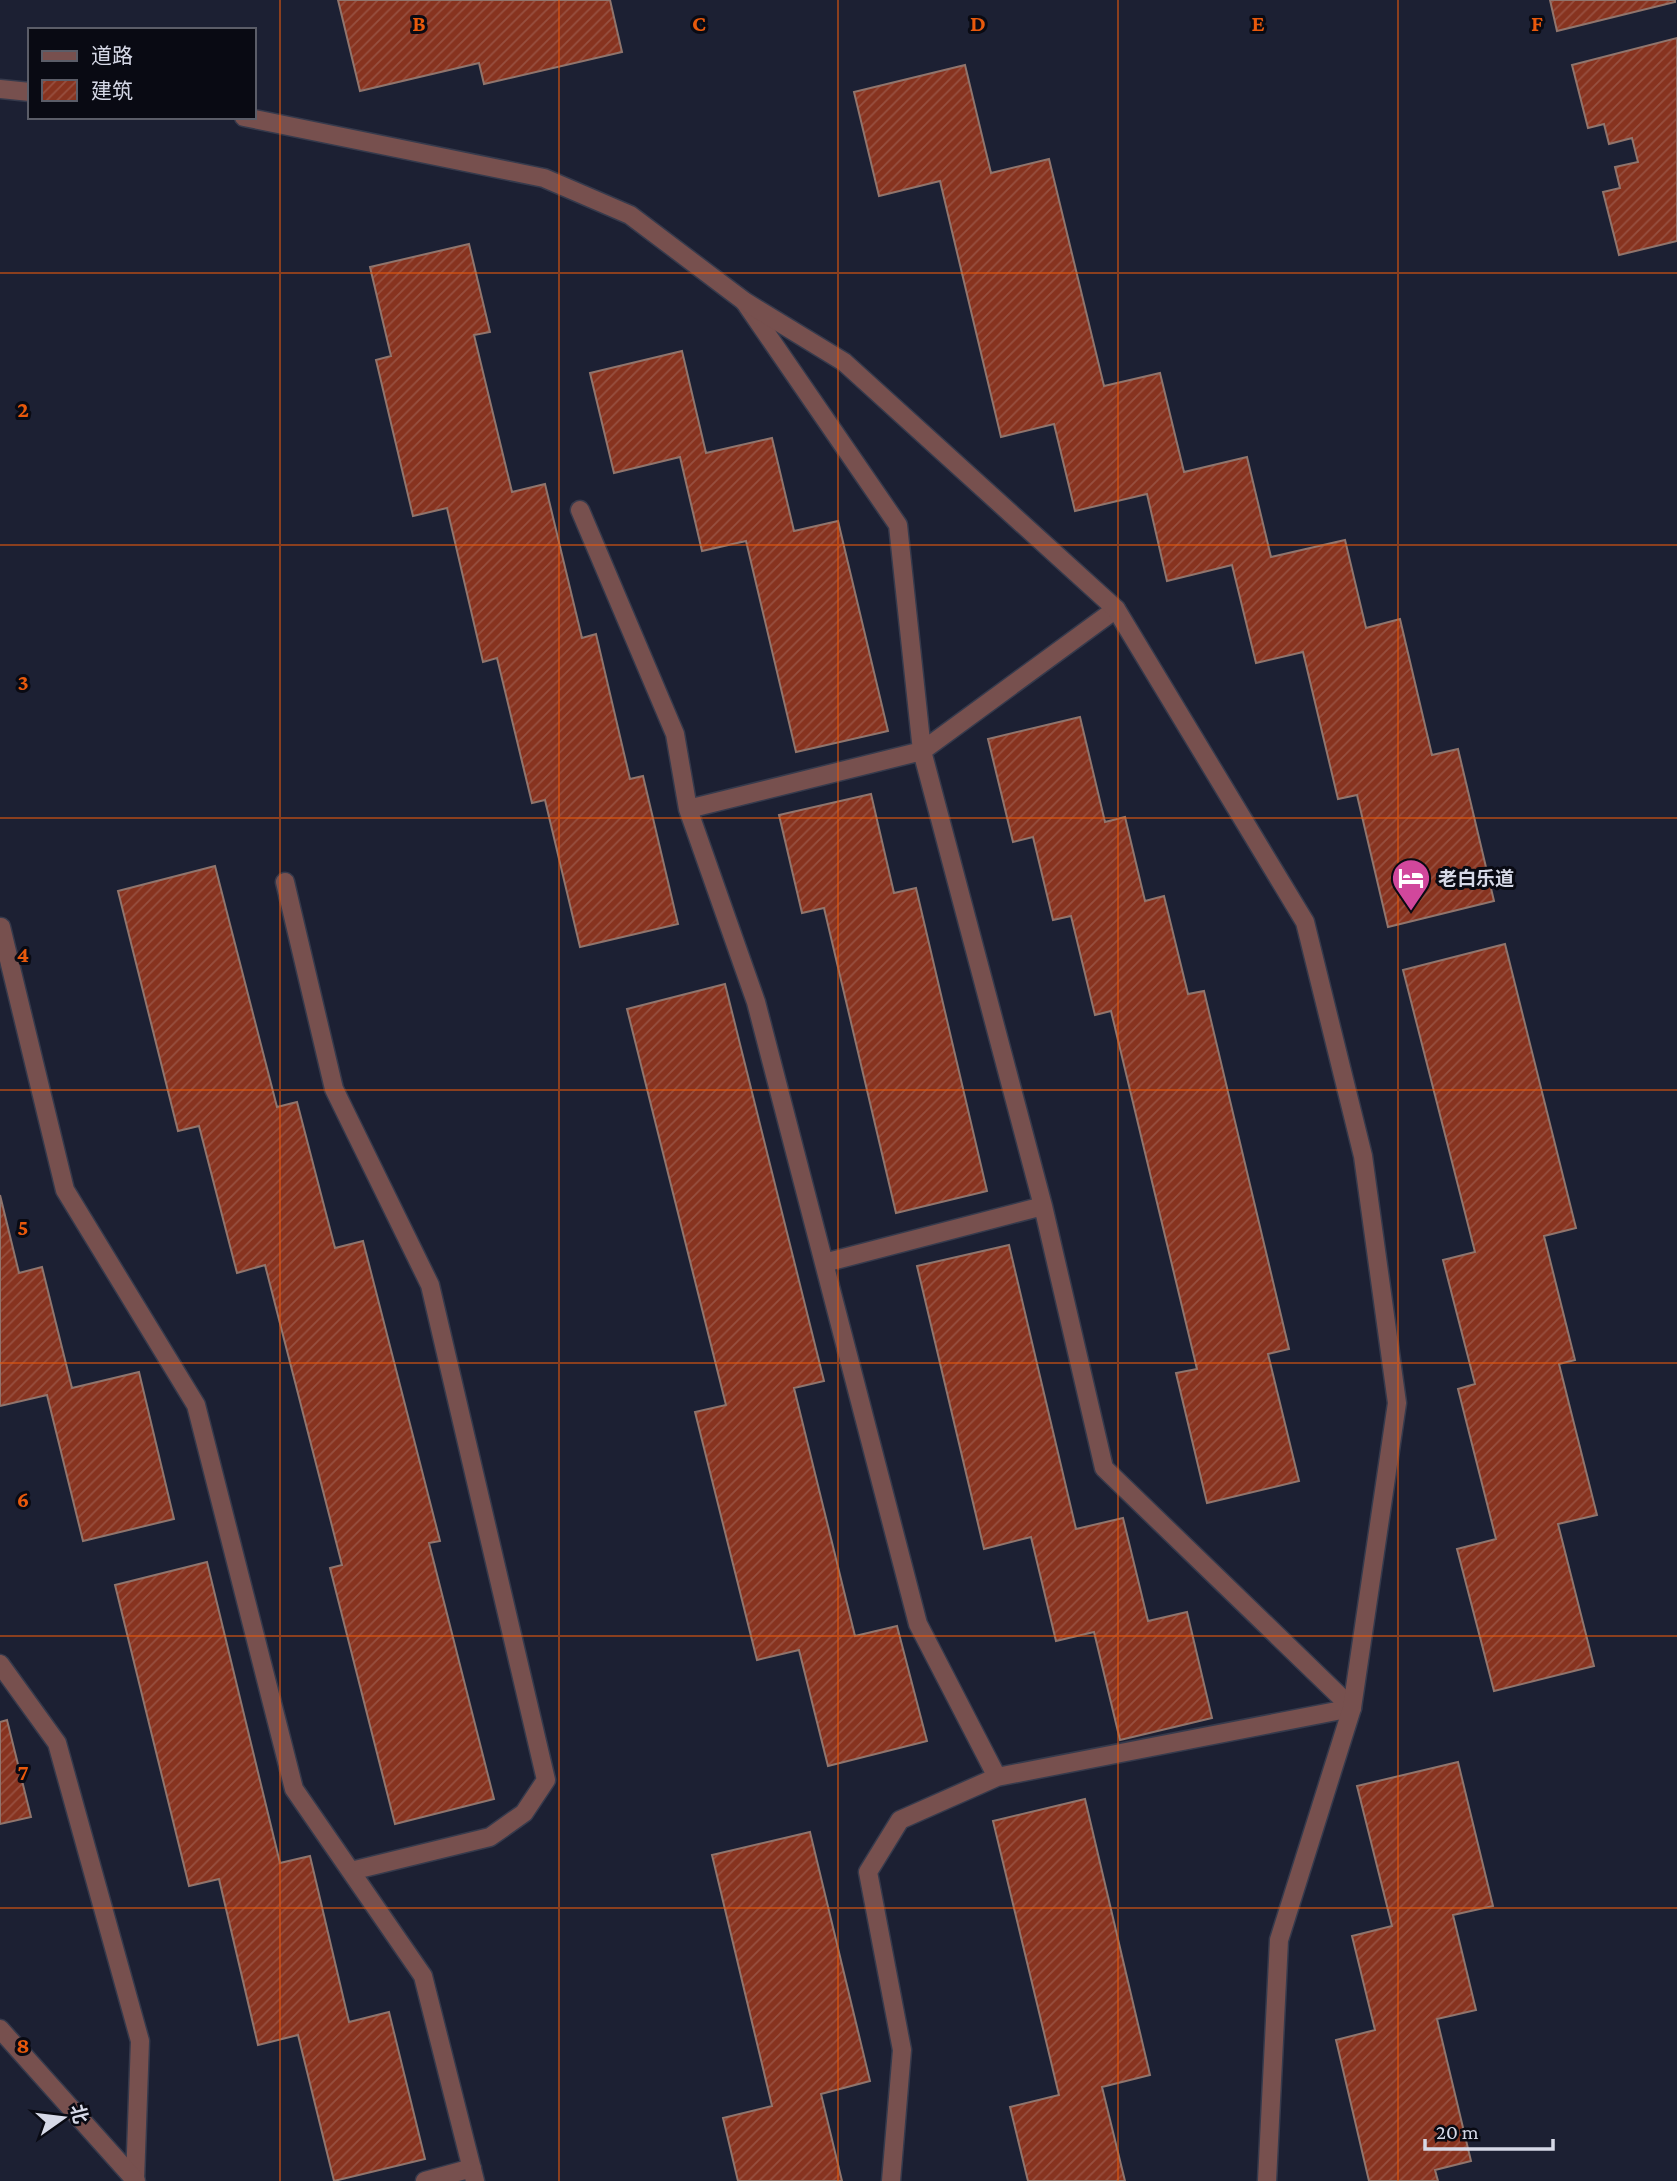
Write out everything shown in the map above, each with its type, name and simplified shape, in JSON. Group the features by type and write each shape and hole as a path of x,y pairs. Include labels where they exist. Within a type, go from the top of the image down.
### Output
{"street":[{"path":"0,89 28,92"},
{"path":"254,119 544,178 630,215 744,301 844,362 1116,609 1305,922 1363,1156 1397,1403 1352,1707 1279,1940 1267,2181"},
{"path":"744,301 898,525 922,751 1043,1206 1104,1468 1352,1707"},
{"path":"580,510 676,734 688,809 756,1002 919,1624 996,1777"},
{"path":"688,809 922,751 1116,609"},
{"path":"285,882 334,1089 430,1285 546,1780 524,1813 490,1837 351,1871"},
{"path":"1,927 65,1189 196,1405 294,1789 423,1976 473,2175 425,2181"},
{"path":"824,1263 1043,1206"},
{"path":"0,1664 57,1743 140,2041 135,2180"},
{"path":"891,2181 902,2049 868,1872 900,1820 996,1777 1352,1707"},
{"path":"0,2029 135,2180"}],"building":[{"path":"338,0 610,0 622,52 484,84 479,63 360,91"},
{"path":"1550,0 1675,0 1675,2 1557,31"},
{"path":"1677,38 1677,241 1619,255 1603,192 1620,188 1615,167 1638,162 1632,138 1609,144 1604,124 1588,128 1572,65"},
{"path":"965,65 991,173 1049,159 1104,386 1160,373 1184,472 1247,457 1271,557 1345,540 1366,628 1400,619 1432,755 1458,749 1494,901 1388,927 1357,795 1338,799 1303,652 1256,663 1232,565 1167,581 1147,494 1075,511 1054,424 1001,437 940,181 879,196 854,92"},
{"path":"469,244 490,332 474,335 512,492 545,484 582,638 596,634 630,779 643,776 678,924 580,947 545,800 532,803 497,658 483,662 447,508 413,516 376,360 391,356 370,267"},
{"path":"682,351 706,453 772,438 794,531 838,521 888,731 796,752 746,541 702,551 680,457 614,473 590,373"},
{"path":"1080,717 1105,822 1125,817 1145,901 1164,896 1188,994 1204,991 1289,1349 1268,1354 1299,1481 1207,1503 1176,1373 1197,1369 1111,1011 1095,1015 1071,916 1053,920 1033,837 1013,842 988,739"},
{"path":"871,794 894,893 916,888 987,1191 896,1213 824,908 802,913 779,815"},
{"path":"215,866 277,1107 297,1102 335,1248 363,1241 440,1541 429,1543 494,1799 395,1824 330,1568 342,1565 265,1265 237,1273 199,1126 178,1131 118,891"},
{"path":"1505,944 1576,1228 1544,1236 1575,1360 1559,1364 1597,1515 1558,1524 1594,1666 1494,1691 1457,1549 1496,1539 1458,1389 1475,1384 1443,1260 1475,1252 1403,970"},
{"path":"725,984 824,1381 794,1388 855,1636 897,1626 927,1741 828,1766 799,1650 757,1660 695,1412 726,1405 627,1009"},
{"path":"0,1195 19,1273 42,1267 72,1388 139,1372 174,1519 83,1541 47,1395 0,1406"},
{"path":"1009,1245 1076,1529 1123,1518 1148,1621 1187,1612 1212,1718 1120,1740 1094,1632 1056,1641 1031,1537 984,1549 917,1266"},
{"path":"207,1562 280,1863 310,1856 349,2022 389,2012 425,2159 334,2181 298,2035 258,2045 219,1879 189,1886 115,1585"},
{"path":"7,1720 31,1817 0,1824 0,1722"},
{"path":"1458,1762 1493,1906 1453,1915 1476,2010 1437,2019 1471,2161 1435,2170 1438,2181 1369,2181 1336,2040 1375,2030 1352,1936 1392,1926 1357,1786"},
{"path":"1085,1799 1150,2075 1102,2087 1125,2181 1028,2181 1010,2107 1059,2095 993,1821"},
{"path":"810,1832 870,2081 821,2094 842,2181 738,2181 723,2118 772,2106 712,1855"}],"place":[{"name":"老白乐道","path":"1411,912"}]}
